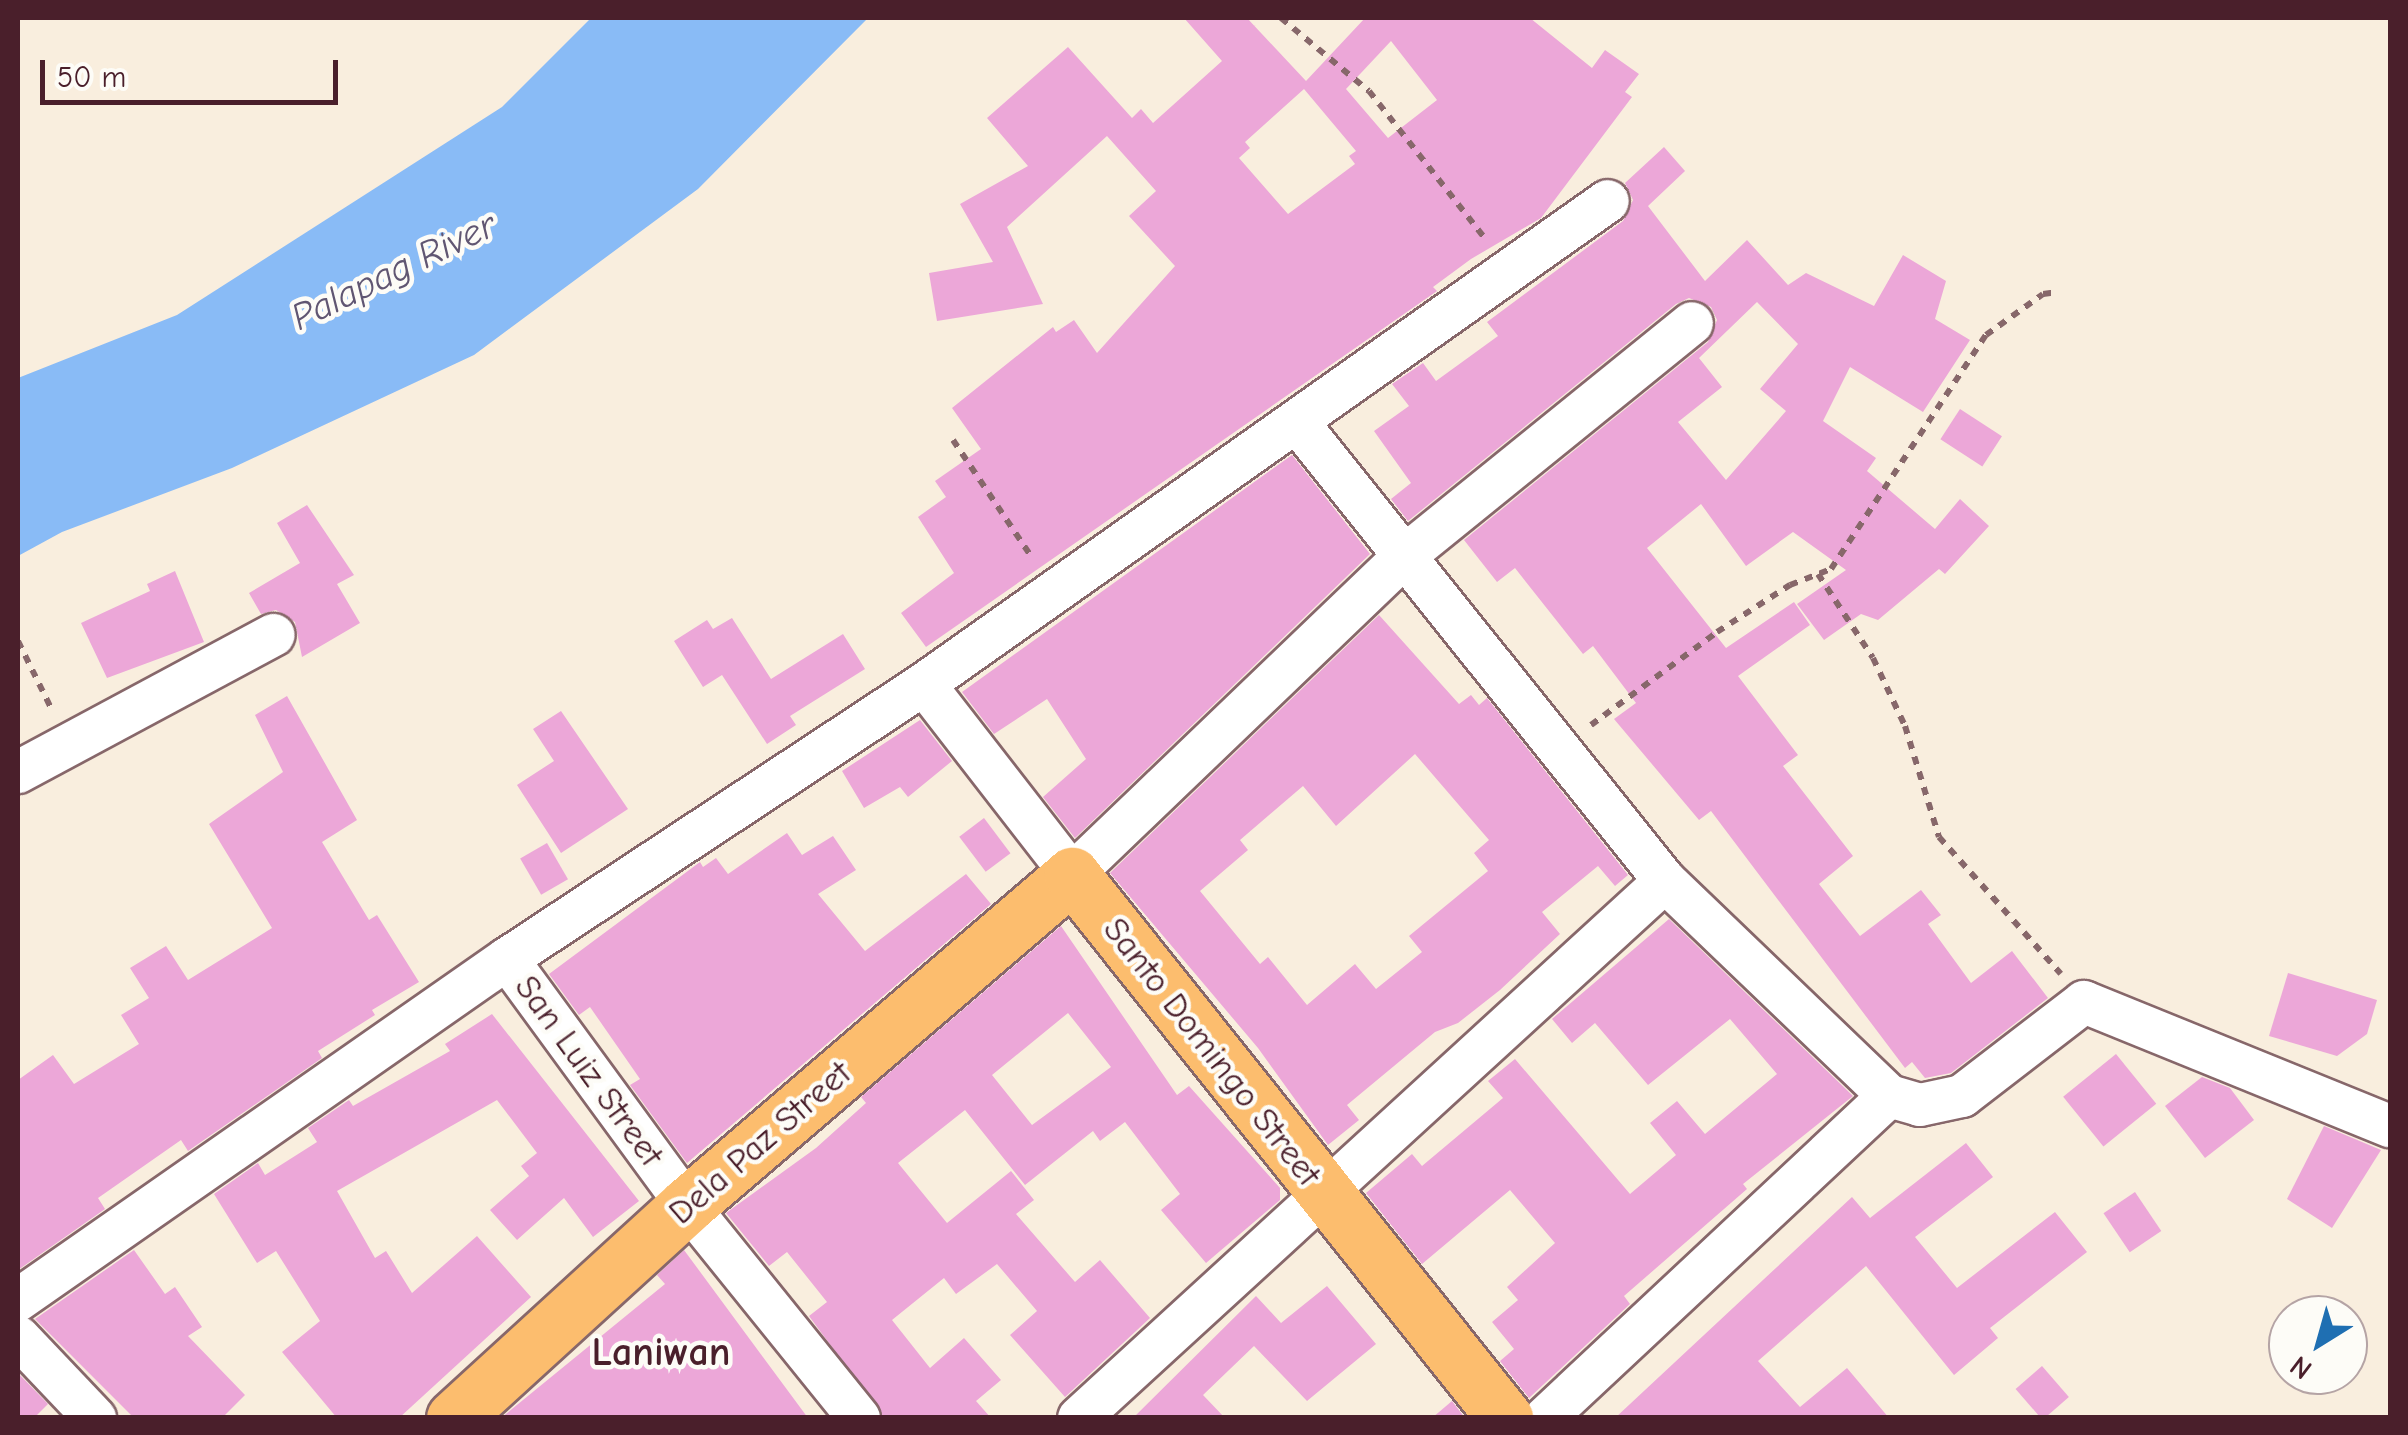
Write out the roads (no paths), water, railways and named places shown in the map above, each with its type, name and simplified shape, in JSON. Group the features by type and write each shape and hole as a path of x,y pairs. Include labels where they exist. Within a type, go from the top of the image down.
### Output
{"main road":[{"name":"Santo Domingo Street","path":"1072,875 1505,1418"},
{"name":"Dela Paz Street","path":"454,1418 687,1206 1072,875"}],"street":[{"path":"18,1300 507,959 924,684 1053,589 1608,201"},
{"path":"1072,875 1402,558 1692,323"},
{"path":"1297,422 1402,558 1562,746 1665,881 1889,1096 1920,1105 1962,1096 2084,1002 2390,1126"},
{"path":"18,772 66,740 274,634"},
{"name":"Santo Domingo Street","path":"924,684 1072,875"},
{"path":"1079,1418 1665,881"},
{"name":"San Luiz Street","path":"507,959 687,1206 859,1418"},
{"path":"1545,1418 1889,1096"},
{"path":"18,1337 96,1418"}],"water":[{"name":"Palapag River","path":"591,18 868,18 698,189 474,355 232,468 62,532 18,556 18,378 177,315 502,107"}],"district":[{"name":"Laniwan","path":"661,1352"}]}
